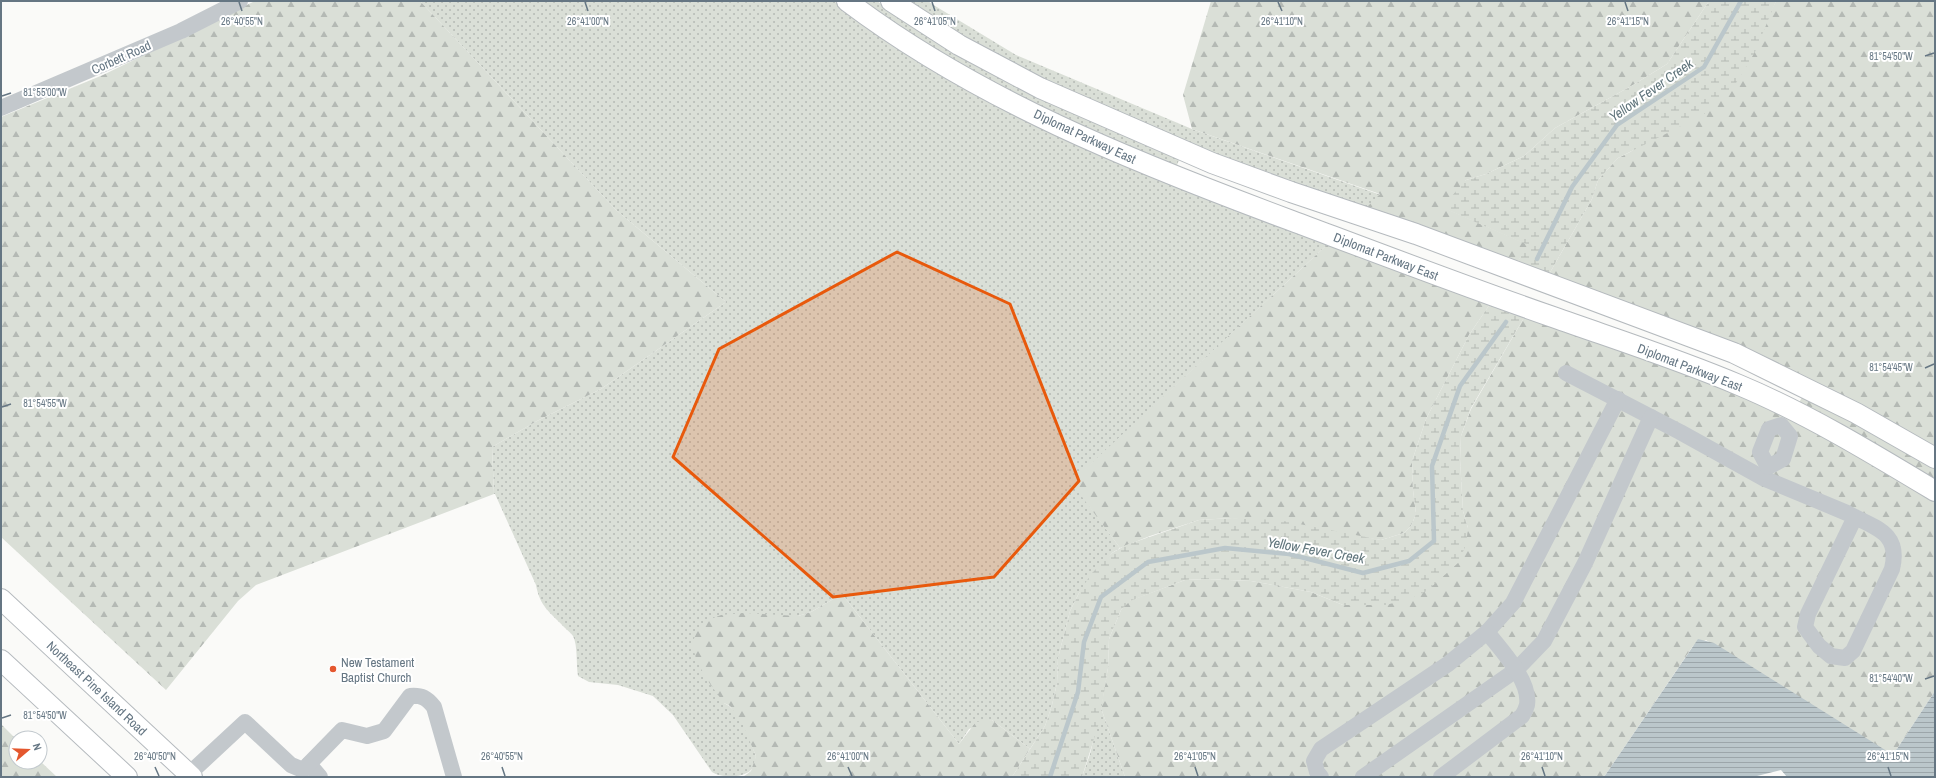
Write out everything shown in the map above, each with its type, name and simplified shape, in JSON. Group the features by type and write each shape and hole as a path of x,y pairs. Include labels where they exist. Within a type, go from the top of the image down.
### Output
{"main road":[{"name":"Diplomat Parkway East","path":"847,1 876,23 952,72 1060,126 1190,181 1479,292 1701,369 1741,386 1785,417 1935,491"},
{"name":"Diplomat Parkway East","path":"891,1 959,45 1040,88 1199,157 1291,192 1416,234 1588,300 1734,353 1856,413 1935,458"},
{"path":"1190,181 1199,157"},
{"path":"1785,417 1799,385"},
{"name":"Northeast Pine Island Road","path":"1,599 191,776"},
{"path":"1,660 127,777"}],"street":[{"name":"Corbett Road","path":"1,108 181,30 240,1"},
{"path":"1566,373 1855,517 1885,533 1893,543 1895,556 1892,569 1853,651 1845,658 1830,656 1819,646 1806,627 1808,614 1855,517"},
{"path":"1320,777 1316,772 1314,761 1321,749 1448,664 1487,632 1513,603 1618,399"},
{"path":"1363,777 1516,670 1544,641 1585,563 1651,416"},
{"path":"1785,417 1790,436 1783,459 1765,472 1760,452 1769,428 1785,417"},
{"path":"1441,777 1522,716 1527,705 1527,692 1520,676 1487,632"},
{"path":"191,776 245,722 291,765 303,770 342,730 367,736 384,731 410,696 420,695 428,700 434,707 454,777"},
{"path":"309,764 320,777"}],"highlighted area":[{"path":"897,252 1010,304 1079,481 994,577 833,597 673,457 719,349"}],"green space":[{"path":"255,1 420,1 616,210 726,302 601,389 537,421 492,447 494,494 256,585 238,601 166,690 1,537 1,117 103,75"},
{"path":"420,1 834,1 871,29 1329,243 1072,482 1120,548 1112,553 1079,593 1070,611 1058,658 1057,683 1052,705 1045,726 1030,749 992,720 969,729 959,744 842,594 811,612 798,616 777,616 724,703 731,707 741,719 756,756 751,770 742,775 726,776 712,772 673,715 653,696 618,685 589,682 578,676 575,640 573,636 550,613 540,599 536,585 494,494 492,447 537,421 601,389 726,302 616,210"},
{"path":"860,1 877,1 909,24 1180,157 1176,168 1064,119 957,65"},
{"path":"905,1 927,1 1016,55 1192,129 1381,195 1365,209 1216,156 1044,82 987,52"},
{"path":"1211,1 1709,1 1667,64 1633,85 1555,128 1524,156 1486,174 1466,180 1449,210 1529,245 1516,264 1365,209 1380,194 1192,129 1183,95"},
{"path":"1709,1 1776,1 1755,52 1733,88 1703,115 1618,158 1598,180 1592,199 1548,276 1516,264 1528,245 1448,210 1450,198 1466,180 1486,174 1524,156 1555,128 1633,85 1667,64"},
{"path":"1776,1 1935,1 1935,449 1548,276 1592,199 1598,180 1618,158 1632,151 1772,9"},
{"path":"1329,243 1490,304 1469,335 1426,419 1412,461 1416,514 1411,526 1404,533 1381,540 1232,518 1199,520 1150,536 1120,548 1071,482"},
{"path":"1490,304 1525,316 1471,408 1461,436 1460,459 1463,511 1468,528 1466,545 1458,563 1427,591 1408,599 1386,605 1343,605 1311,592 1251,581 1207,579 1185,580 1130,601 1121,610 1109,639 1108,668 1099,723 1082,777 1012,777 1045,726 1057,683 1058,658 1070,611 1091,574 1112,553 1126,545 1199,520 1232,518 1279,520 1381,540 1404,533 1411,526 1416,514 1412,461 1426,419 1469,335"},
{"path":"1525,316 1697,376 1776,411 1935,500 1935,691 1897,749 1890,753 1883,750 1706,640 1693,646 1604,777 1125,777 1101,708 1108,668 1109,639 1121,610 1129,601 1185,580 1207,579 1251,581 1311,592 1343,605 1468,528 1463,511 1460,459 1461,436 1471,409"},
{"path":"1803,395 1935,467 1935,481 1798,405"},
{"path":"842,594 959,744 976,722 992,720 1030,749 1012,777 743,777 751,771 756,756 742,723 730,706 724,703 710,684 697,662 692,644 697,631 711,619 721,615 744,613 798,616 811,612"},
{"path":"1101,708 1125,777 1082,777 1090,754"},
{"path":"1,724 8,731 8,770 48,770 48,769 57,777 1,777"}],"shaded area":[{"path":"1698,639 1714,643 1890,753 1897,749 1935,691 1935,777 1787,777 1781,770 1753,777 1604,777"}],"waterway":[{"name":"Yellow Fever Creek","path":"1537,259 1572,187 1617,125 1704,67 1741,1"},
{"name":"Yellow Fever Creek","path":"1050,777 1078,692 1084,642 1101,597 1148,562 1225,548 1289,554 1363,573 1409,561 1434,541 1432,466 1460,386 1506,322"}],"place":[{"name":"New Testament Baptist Church","path":"333,669"}]}
